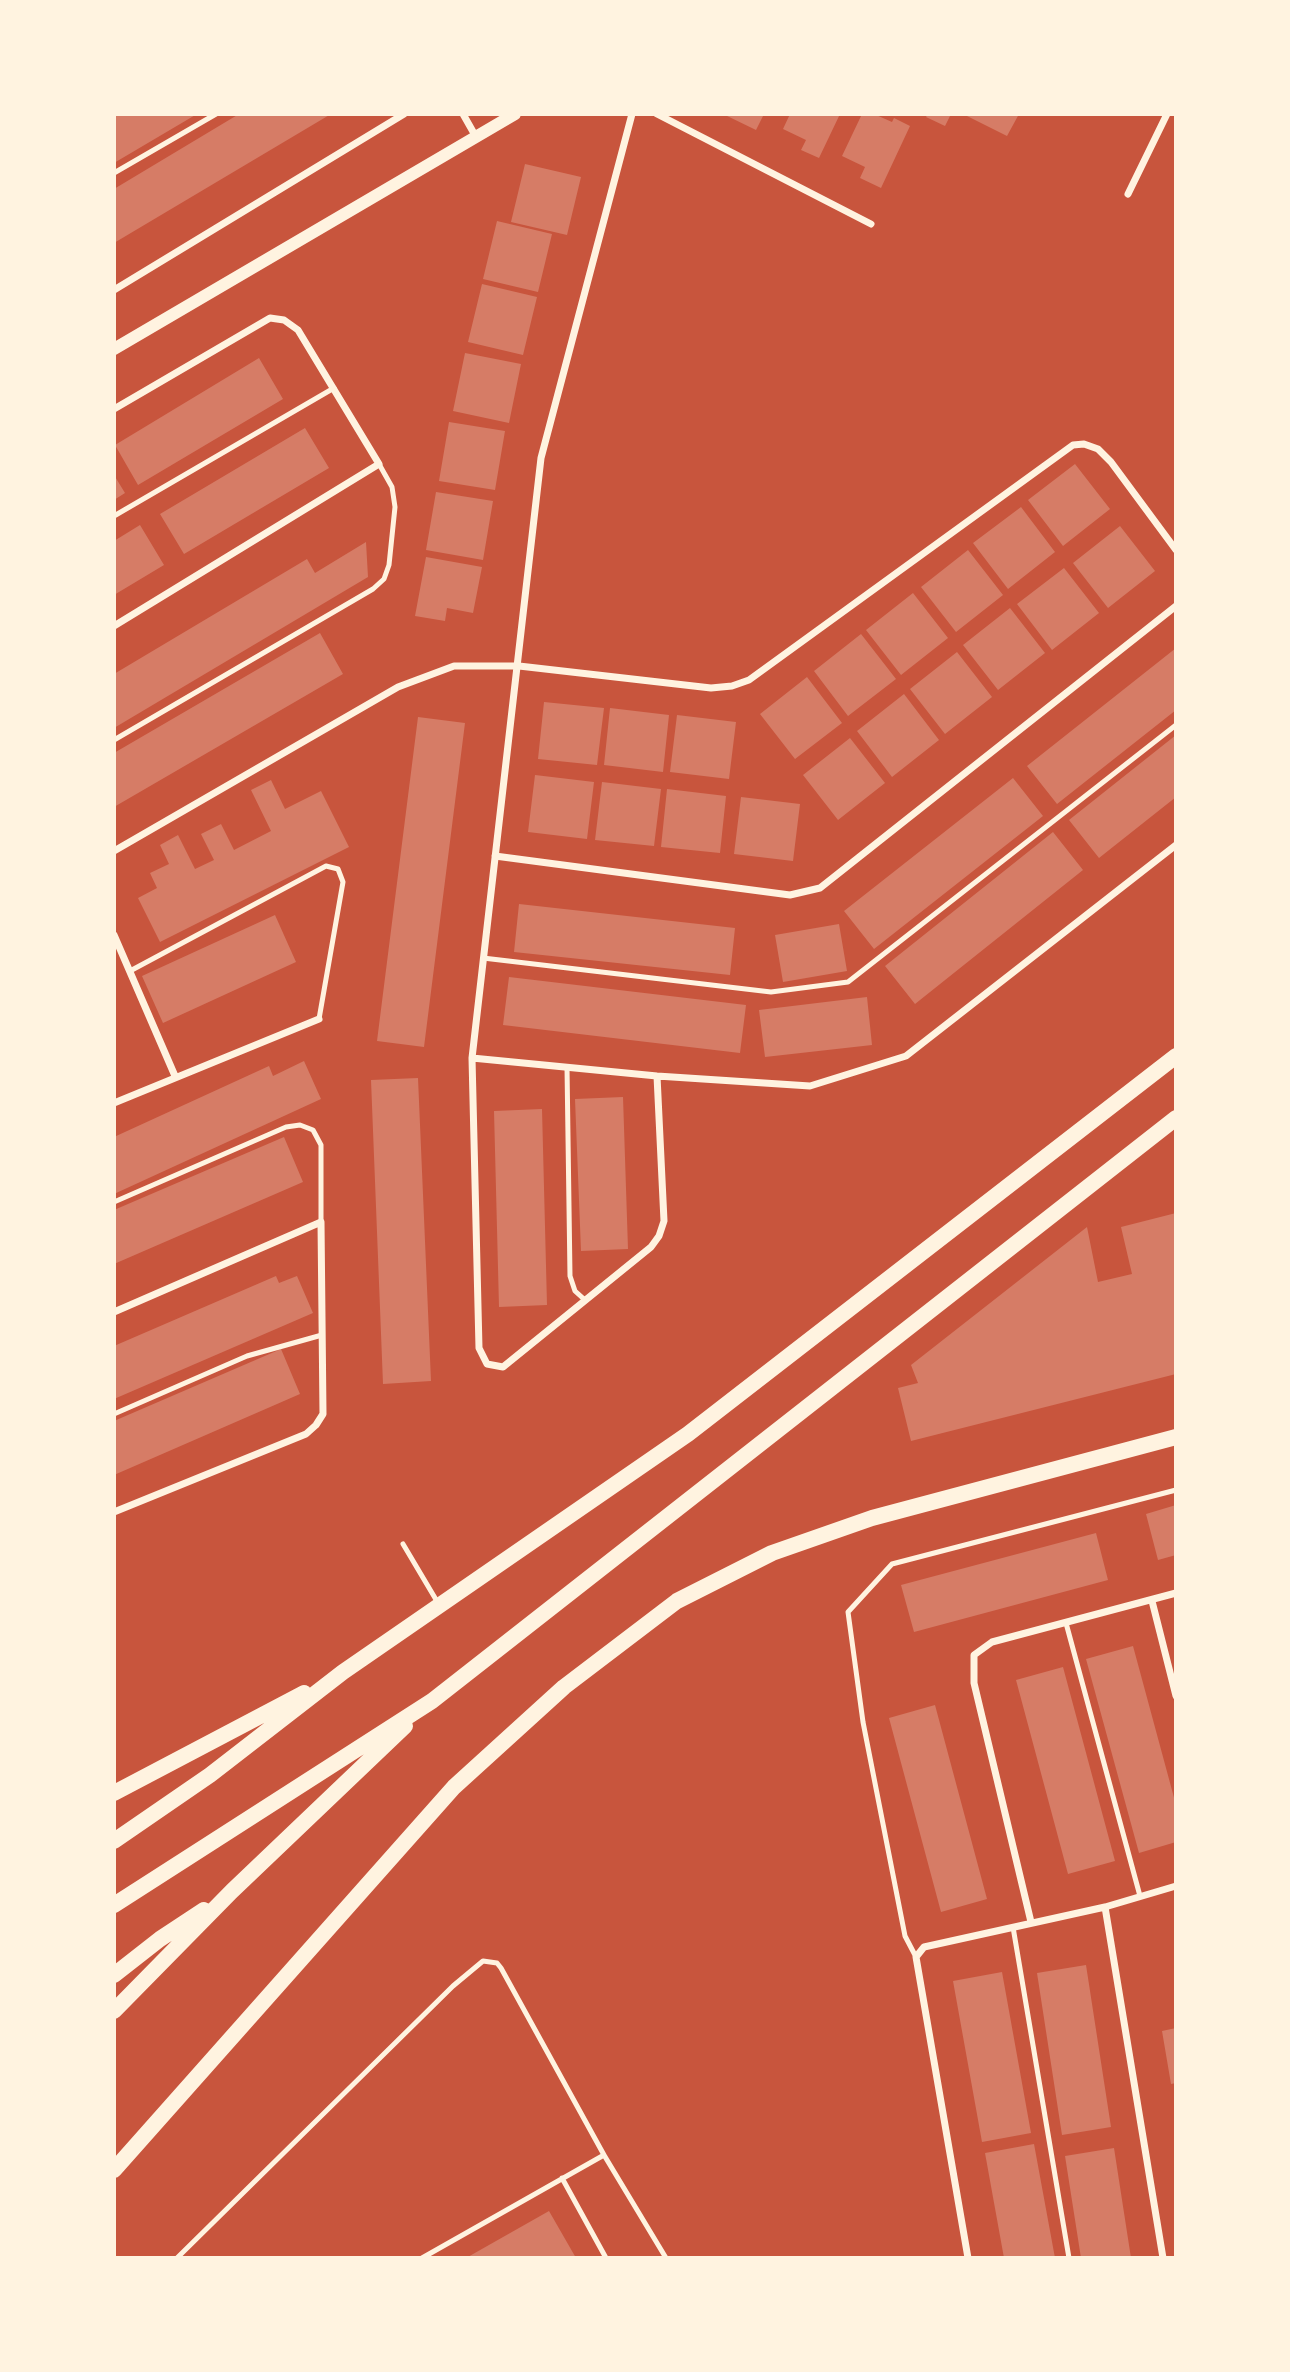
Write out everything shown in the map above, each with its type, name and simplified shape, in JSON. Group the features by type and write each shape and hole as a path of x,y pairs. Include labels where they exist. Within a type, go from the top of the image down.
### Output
{"main road":[{"path":"114,1841 210,1775 344,1672 688,1434 1176,1056"},
{"path":"114,1905 432,1701 1176,1118"},
{"path":"114,2170 454,1787 564,1686 677,1601 772,1553 872,1518 1176,1437"},
{"path":"114,1793 344,1672"},
{"path":"114,2011 232,1891 432,1701"},
{"path":"114,1784 174,1763"},
{"path":"114,1975 160,1938 232,1891"}],"street":[{"path":"114,290 326,164 404,114"},
{"path":"463,114 476,137"},
{"path":"114,349 515,114"},
{"path":"632,114 541,458 472,1058 479,1348 487,1364 503,1367 651,1247 659,1236 664,1221 657,1076"},
{"path":"657,114 871,224"},
{"path":"1128,194 1167,114"},
{"path":"114,409 270,318 285,320 298,330 379,464 114,625"},
{"path":"114,851 398,687 453,666 519,666 712,688 732,686 749,680 1073,445 1084,443 1098,449 1111,462 1176,550"},
{"path":"495,856 790,895 820,888 1176,606"},
{"path":"472,1058 657,1076 810,1086 906,1056 1176,845"},
{"path":"114,935 175,1076"},
{"path":"114,1103 319,1019"},
{"path":"114,1311 321,1222 323,1414 306,1434 114,1512"},
{"path":"1031,1922 974,1683 974,1655 992,1642 1176,1593"},
{"path":"1152,1601 1176,1696"},
{"path":"968,2258 918,1954 1013,1926 1105,1907 1176,1886"},
{"path":"1105,1907 1163,2258"}],"lane":[{"path":"114,173 216,114"},
{"path":"114,516 334,388"},
{"path":"114,740 373,589 384,579 389,565 395,507 392,487 379,464"},
{"path":"483,958 771,992 848,982 1176,725"},
{"path":"130,971 326,866 338,869 343,883 319,1019"},
{"path":"567,1067 570,1276 575,1291 584,1300"},
{"path":"114,1202 286,1127 300,1125 313,1130 321,1145 321,1222"},
{"path":"114,1414 247,1356 322,1335"},
{"path":"918,1954 905,1936 863,1722 848,1612 892,1564 1176,1490"},
{"path":"403,1544 440,1605"},
{"path":"1066,1623 1140,1896"},
{"path":"1013,1926 1069,2258"},
{"path":"177,2258 453,1986 483,1961 497,1963 604,2154 666,2258"},
{"path":"422,2258 604,2154"},
{"path":"562,2178 606,2258"}],"building":[{"path":"114,114 197,114 114,163"},
{"path":"239,114 331,114 114,243 114,189"},
{"path":"723,114 764,114 756,130"},
{"path":"790,114 840,114 819,158 801,150 806,140 783,129"},
{"path":"862,114 874,114 892,122 894,118 910,126 881,188 860,178 865,167 842,156"},
{"path":"928,114 951,114 945,126 926,117"},
{"path":"963,114 1019,114 1007,136"},
{"path":"525,164 581,177 567,235 511,222"},
{"path":"497,221 552,234 538,292 483,279"},
{"path":"482,284 537,297 523,355 468,342"},
{"path":"465,353 521,364 509,423 453,411"},
{"path":"259,358 283,399 138,485 115,445"},
{"path":"449,422 505,431 495,490 439,481"},
{"path":"305,428 329,468 184,554 160,514"},
{"path":"1075,464 1110,509 1063,546 1028,500"},
{"path":"114,475 125,493 114,500"},
{"path":"436,492 493,501 483,560 426,550"},
{"path":"1021,507 1055,552 1008,589 973,543"},
{"path":"140,525 164,565 114,595 114,541"},
{"path":"1120,526 1155,571 1108,608 1073,563"},
{"path":"366,542 368,577 114,728 114,674 307,559 315,573"},
{"path":"968,550 1003,595 956,632 921,587"},
{"path":"426,557 482,567 473,613 447,608 445,621 415,616"},
{"path":"1064,568 1099,613 1052,650 1017,604"},
{"path":"913,593 948,638 901,675 866,630"},
{"path":"1010,608 1045,653 998,690 963,645"},
{"path":"320,633 343,674 114,807 114,753"},
{"path":"861,634 896,679 848,716 814,671"},
{"path":"1176,648 1176,710 1057,804 1027,766"},
{"path":"957,652 992,697 945,734 910,689"},
{"path":"807,677 842,723 795,759 760,714"},
{"path":"904,694 939,740 892,777 857,731"},
{"path":"544,702 604,708 597,765 538,759"},
{"path":"610,708 669,715 663,772 604,765"},
{"path":"677,715 736,722 729,779 670,772"},
{"path":"418,717 465,723 424,1047 377,1041"},
{"path":"1176,735 1176,797 1099,858 1069,820"},
{"path":"850,738 885,783 838,820 803,775"},
{"path":"535,775 594,782 587,839 528,832"},
{"path":"1013,778 1043,816 874,949 844,911"},
{"path":"271,780 285,809 321,791 349,847 160,942 138,898 157,888 150,873 169,864 160,845 178,835 195,869 214,860 201,834 221,824 234,850 271,831 251,790"},
{"path":"602,782 661,789 654,846 595,840"},
{"path":"667,789 726,796 720,853 661,847"},
{"path":"741,797 800,804 793,861 734,854"},
{"path":"1053,832 1083,870 915,1004 885,966"},
{"path":"519,904 735,928 730,975 514,952"},
{"path":"275,915 296,962 163,1023 142,976"},
{"path":"839,924 847,971 783,982 775,935"},
{"path":"509,977 746,1005 740,1053 503,1025"},
{"path":"867,997 872,1045 765,1057 759,1010"},
{"path":"304,1061 321,1099 114,1194 114,1137 269,1066 273,1076"},
{"path":"418,1078 431,1381 383,1384 371,1080"},
{"path":"623,1097 628,1249 581,1251 575,1099"},
{"path":"542,1109 547,1305 499,1307 494,1111"},
{"path":"284,1137 303,1182 114,1264 114,1210"},
{"path":"1176,1213 1176,1374 911,1441 898,1388 918,1383 911,1365 1087,1227 1098,1282 1132,1274 1121,1227"},
{"path":"276,1276 279,1283 297,1276 313,1313 114,1399 114,1346"},
{"path":"281,1349 300,1394 114,1475 114,1421"},
{"path":"1176,1505 1176,1555 1158,1560 1146,1514"},
{"path":"1096,1533 1108,1580 914,1632 901,1585"},
{"path":"1133,1646 1176,1805 1176,1842 1139,1853 1086,1659"},
{"path":"1063,1667 1115,1861 1068,1874 1016,1680"},
{"path":"935,1705 987,1899 941,1912 889,1718"},
{"path":"1086,1965 1111,2127 1062,2135 1037,1973"},
{"path":"1002,1972 1031,2133 982,2142 953,1981"},
{"path":"1176,2028 1176,2083 1171,2084 1162,2031"},
{"path":"1034,2144 1055,2258 1004,2258 985,2153"},
{"path":"1114,2148 1131,2258 1081,2258 1065,2156"},
{"path":"549,2211 576,2258 466,2258"}]}
